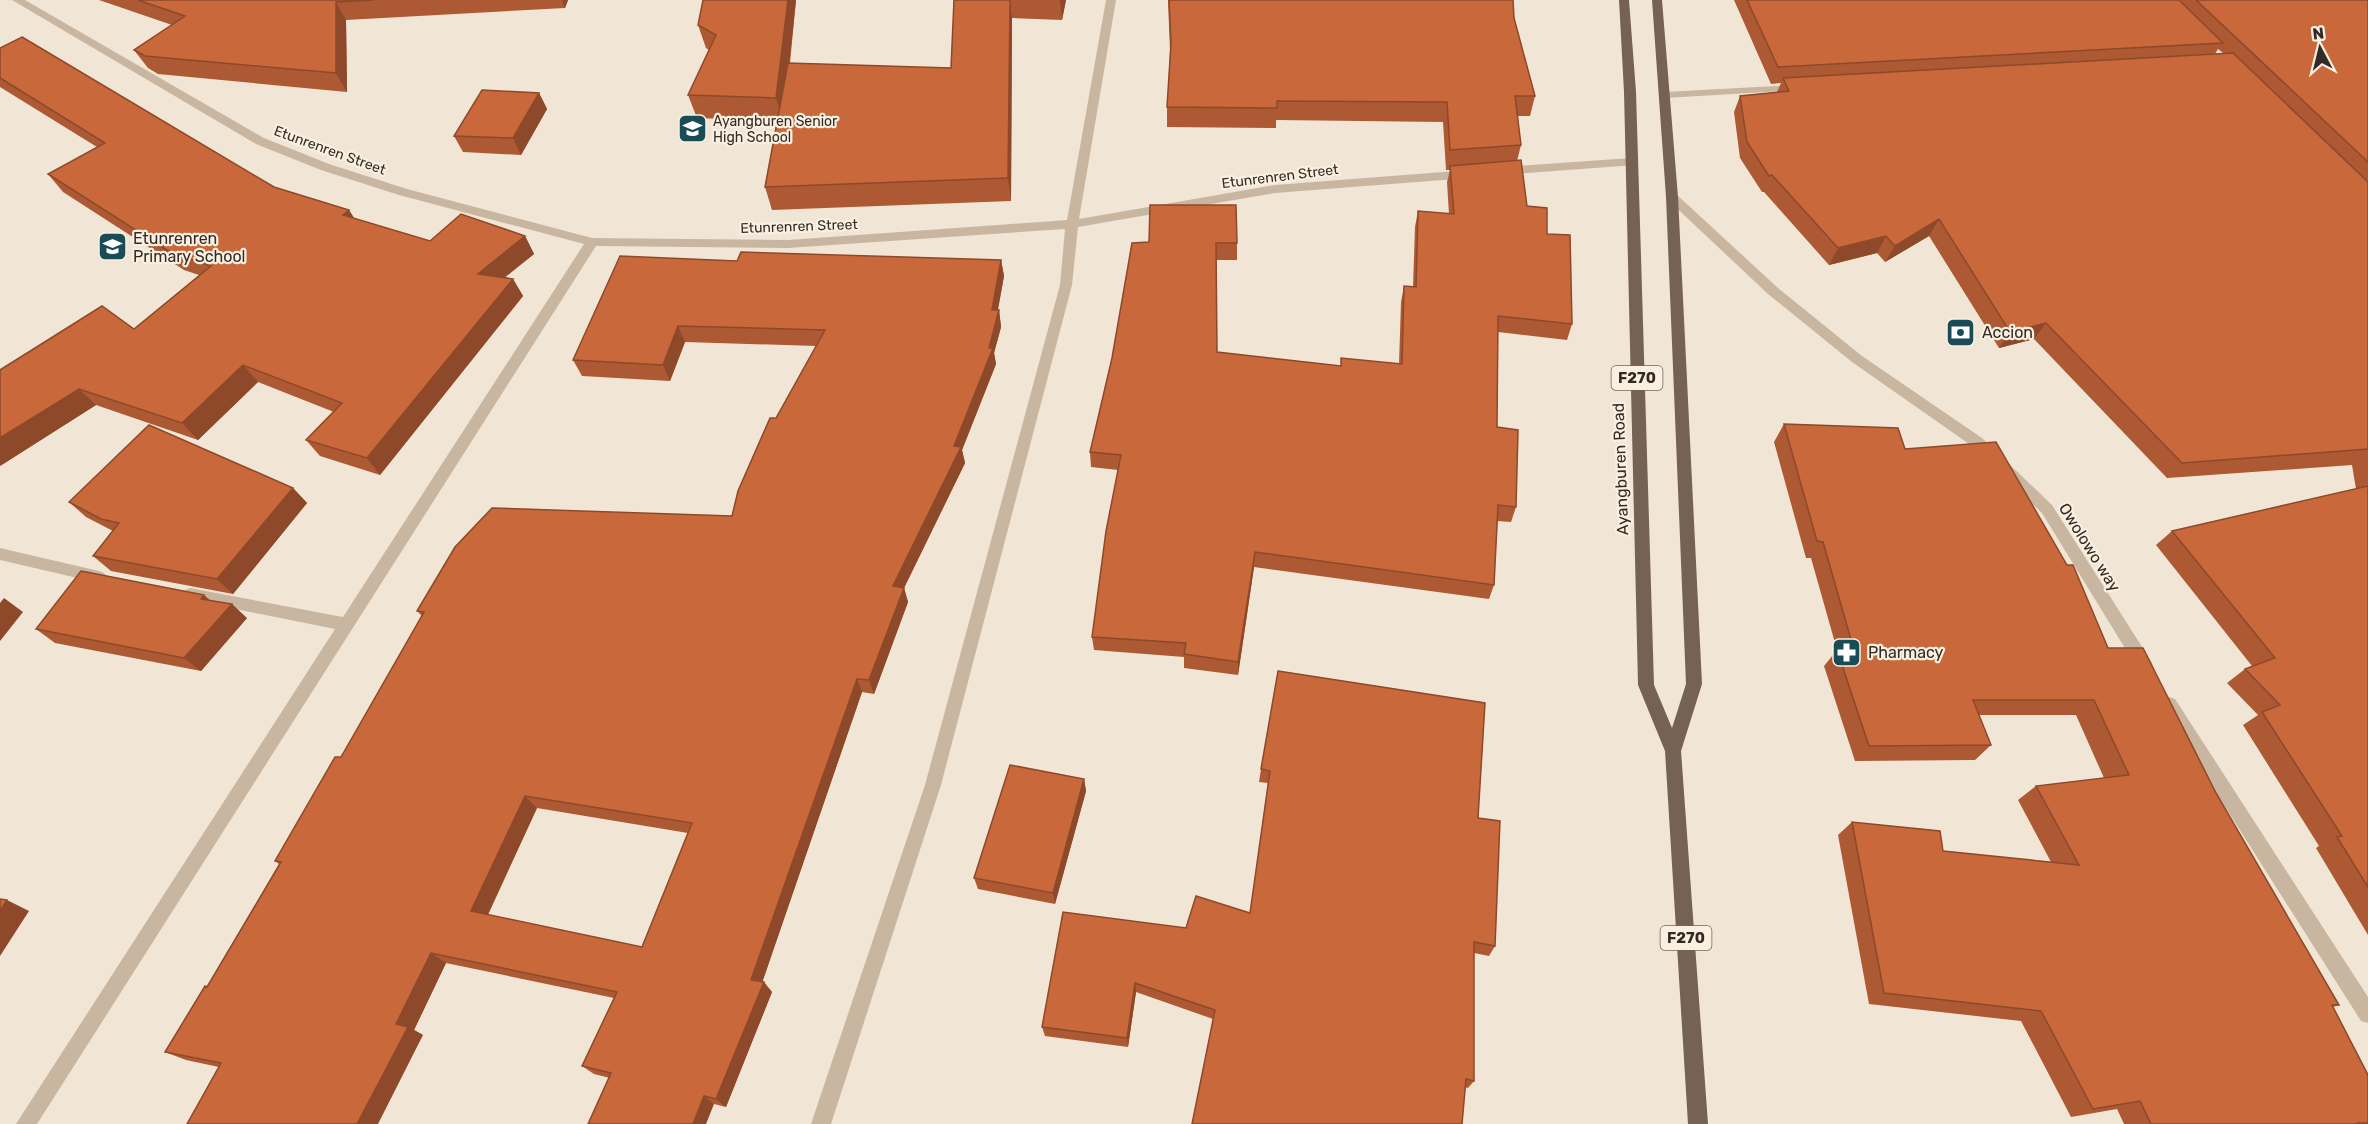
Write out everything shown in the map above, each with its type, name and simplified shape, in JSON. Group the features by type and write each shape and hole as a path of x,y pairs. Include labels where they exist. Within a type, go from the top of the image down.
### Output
{"main road":[{"name":"Ayangburen Road","path":"1624,0 1630,92 1646,685 1673,751 1698,1124"},
{"name":"Ayangburen Road","path":"1657,0 1672,197 1694,684 1673,751"}],"street":[{"name":"Etunrenren Street","path":"20,0 260,141 325,167 403,192 592,242 788,244 1072,224 1275,189 1631,162"},
{"path":"821,1124 933,784 1066,285 1072,224 1111,0"},
{"path":"1665,95 1807,87"},
{"name":"Owolowo way","path":"1672,197 1773,291 1857,359 1977,442 2047,509 2158,687 2368,1014"},
{"path":"26,1124 592,242"},
{"path":"0,554 111,579"},
{"path":"170,591 346,624"}],"building":[{"path":"138,0 374,0 336,2 336,73 145,56 134,50 185,16"},
{"path":"703,0 788,0 776,98 688,95 716,35 698,25"},
{"path":"954,0 1010,0 1008,178 765,187 788,63 951,68"},
{"path":"1169,0 1513,0 1514,18 1535,96 1515,96 1521,145 1450,150 1447,102 1277,101 1277,108 1167,107 1171,44"},
{"path":"1747,0 2179,0 2223,43 1778,67"},
{"path":"2196,0 2368,0 2368,162"},
{"path":"22,37 274,187 349,210 343,215 430,241 461,214 525,236 478,274 513,279 367,458 306,440 342,403 243,365 182,423 79,389 0,438 0,370 102,306 134,329 211,266 170,252 48,174 105,143 0,78 0,48"},
{"path":"2233,53 2368,182 2368,449 2182,463 2046,323 2010,332 1939,219 1895,246 1886,236 1838,248 1772,175 1769,176 1747,142 1740,96 1789,91 1783,78"},
{"path":"482,90 539,93 513,138 454,136"},
{"path":"1521,160 1527,206 1547,208 1547,234 1570,235 1572,324 1498,316 1497,427 1518,430 1516,507 1498,505 1494,585 1255,552 1238,662 1184,654 1186,643 1092,637 1106,531 1121,455 1090,452 1112,358 1132,243 1149,242 1150,205 1236,205 1237,243 1216,243 1217,352 1341,366 1341,358 1402,364 1404,286 1416,287 1418,211 1454,214 1450,166"},
{"path":"741,252 1001,260 992,310 999,310 989,348 993,348 954,446 961,447 893,586 904,588 869,680 857,679 751,980 764,982 716,1099 704,1096 693,1124 588,1124 611,1073 582,1066 617,992 431,953 396,1024 408,1027 357,1124 187,1124 221,1063 165,1052 205,986 207,987 281,862 275,861 335,757 341,757 424,612 417,611 455,547 492,508 732,516 738,491 770,418 776,418 825,330 678,326 663,365 573,360 620,256 737,261","holes":["525,796 692,823 642,947 471,911"]},
{"path":"1784,424 1898,428 1905,449 1996,442 2067,565 2073,565 2108,648 2143,648 2216,793 2339,1005 2332,1005 2368,1075 2368,1123 2151,1124 2140,1101 2093,1109 2041,1011 1884,993 1852,822 1940,831 1943,851 2079,865 2036,786 2129,775 2094,700 1973,700 1991,745 1869,746 1837,650 1854,650 1823,542 1817,541"},
{"path":"149,425 293,488 217,579 93,556 119,523 101,519 69,502"},
{"path":"2368,486 2368,887 2337,837 2342,836 2262,712 2280,705 2245,669 2275,658 2172,531"},
{"path":"81,571 204,595 201,599 232,604 184,658 36,629"},
{"path":"1278,671 1485,703 1478,818 1500,821 1495,946 1474,942 1474,1081 1466,1079 1462,1124 1192,1124 1215,1010 1135,983 1127,1038 1042,1027 1063,912 1186,928 1196,896 1250,913 1270,771 1261,769"},
{"path":"1010,765 1084,779 1053,893 974,878"},
{"path":"0,899 7,900 0,911"}],"place":[{"name":"Ayangburen Senior High School","path":"692,129"},
{"name":"Etunrenren Primary School","path":"112,247"},
{"name":"Accion","path":"1961,332"},
{"name":"Pharmacy","path":"1847,652"}]}
